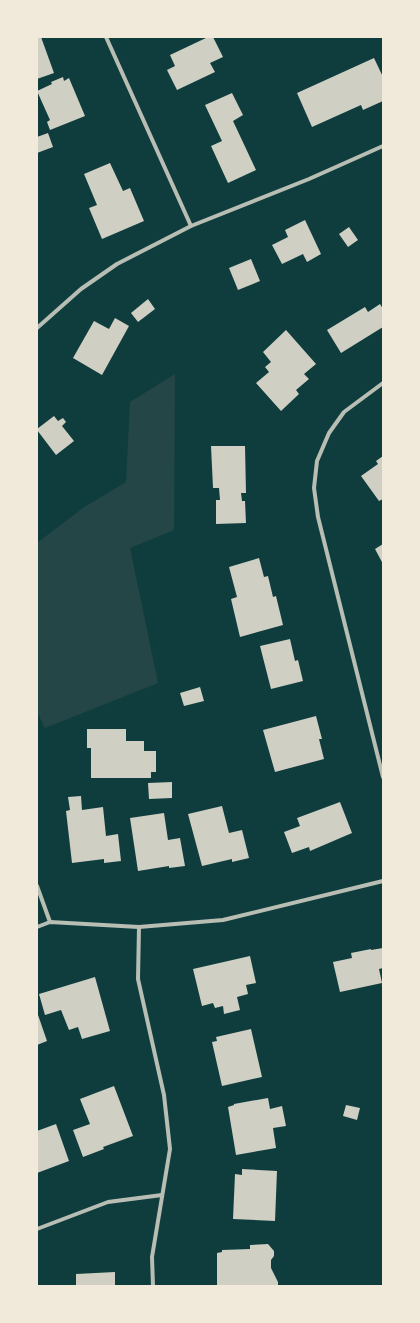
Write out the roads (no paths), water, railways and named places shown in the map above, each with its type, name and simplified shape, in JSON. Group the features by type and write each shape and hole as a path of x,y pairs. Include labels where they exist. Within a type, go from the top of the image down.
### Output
{"street":[{"path":"106,37 191,226"},
{"path":"37,328 81,290 117,264 191,226 309,179 383,146"},
{"path":"383,383 374,388 344,412 329,433 317,461 314,488 318,517 383,777"},
{"path":"37,927 50,922 139,927 223,920 383,881"},
{"path":"37,886 50,922"},
{"path":"139,927 138,979 164,1095 170,1149 152,1257 153,1286"},
{"path":"37,1229 108,1202 162,1194"}]}
